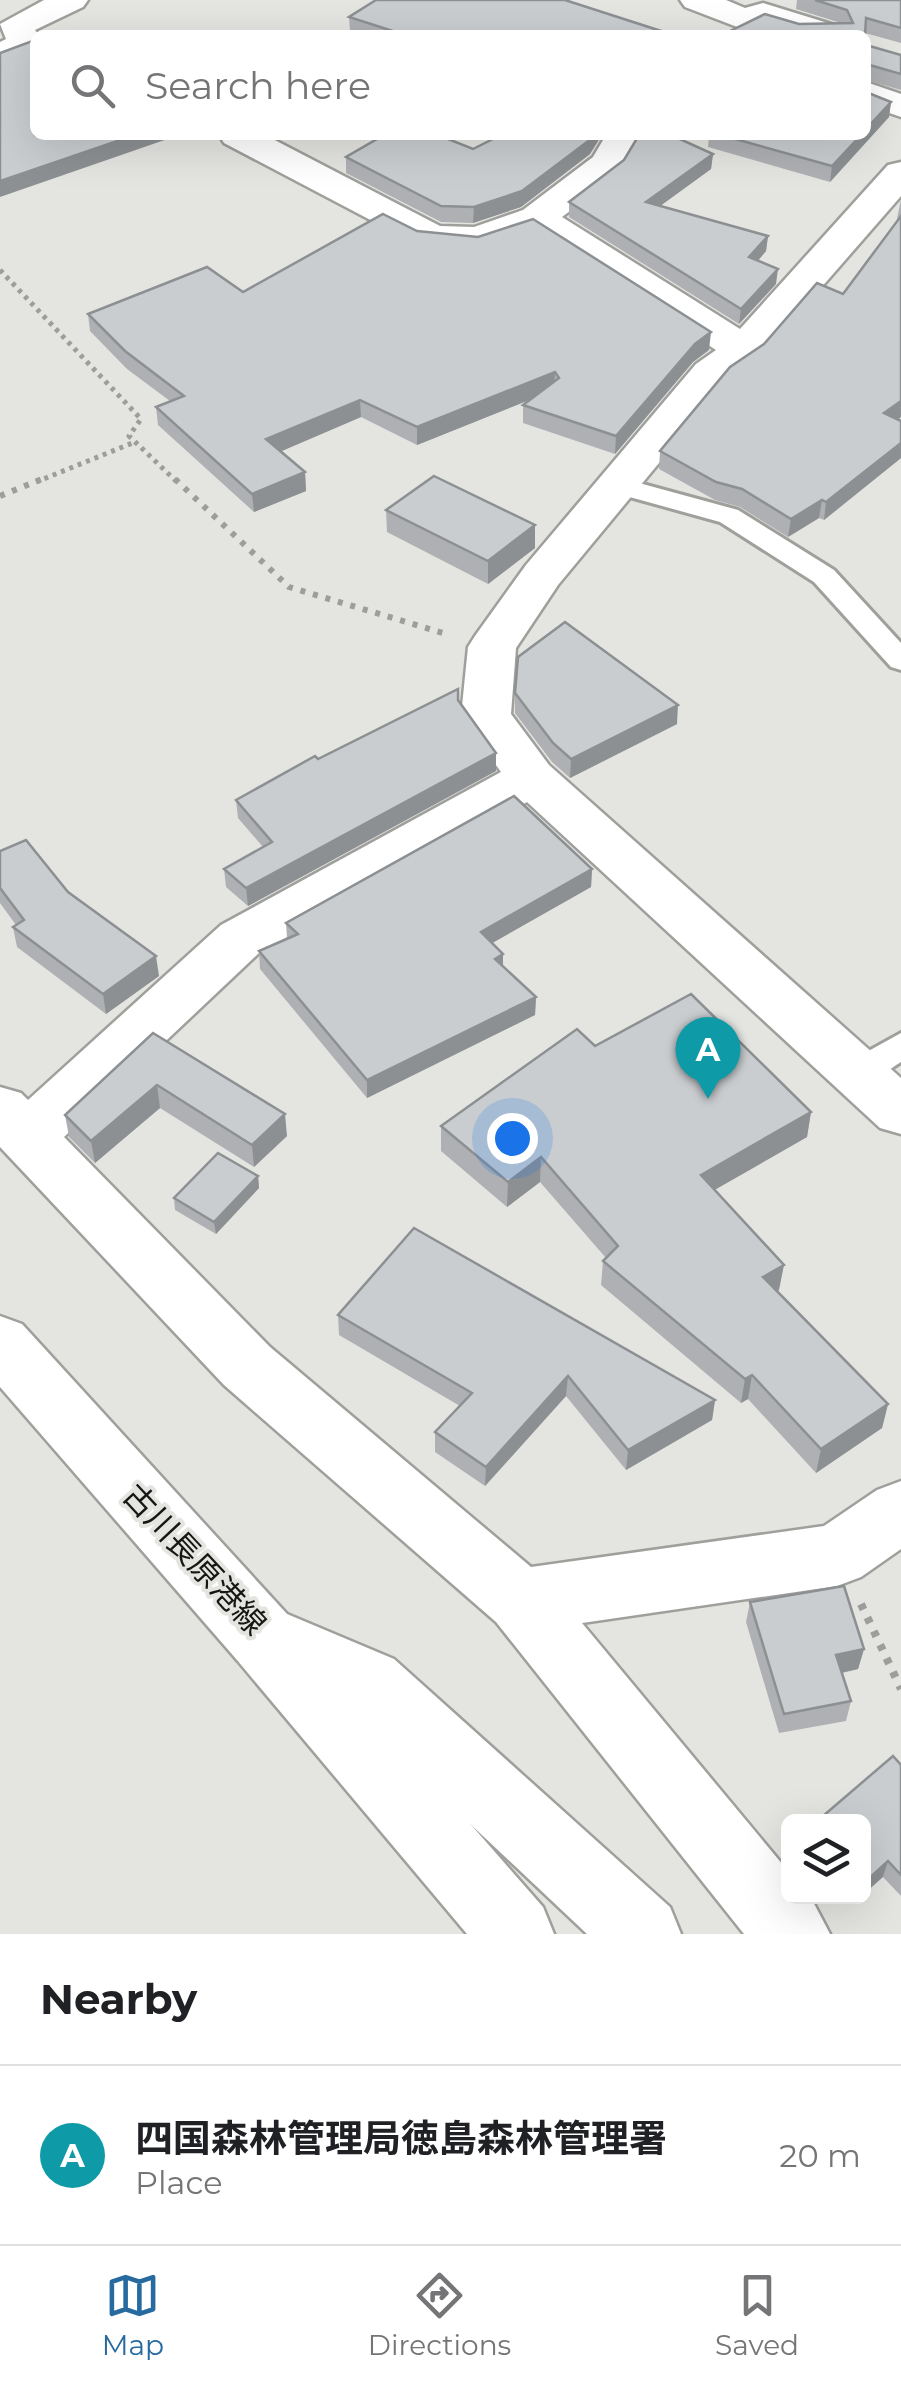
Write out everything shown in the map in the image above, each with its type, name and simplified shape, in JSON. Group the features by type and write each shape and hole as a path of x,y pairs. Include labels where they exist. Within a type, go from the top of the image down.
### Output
{"street":[{"path":"20,48 16,26 72,0"},
{"path":"698,0 733,27 763,14 816,30"},
{"path":"871,94 901,106"},
{"path":"247,140 432,237 478,238 537,218 608,164 621,140"},
{"path":"901,173 744,350 711,373 542,575 492,647 486,716 532,777 879,1060 901,1112"},
{"path":"537,218 744,350"},
{"path":"854,226 901,237"},
{"path":"532,777 240,939 9,1121 247,1366 520,1600 792,1934"},
{"name":"古川長原港線","path":"0,1343 262,1637 370,1682 643,1934"},
{"path":"520,1600 838,1555 901,1511"},
{"path":"262,1637 516,1934"}],"lane":[{"path":"617,485 729,516 824,576 901,661"}],"path":[{"path":"0,270 141,419 129,436 289,586 492,647"},
{"path":"0,496 135,442"},
{"path":"838,1555 901,1689"}],"building":[{"path":"376,0 565,0 658,30 389,30 349,17"},
{"path":"815,0 901,0 901,28 866,18 865,30 732,30 765,14 799,24 853,23 847,10"},
{"path":"30,42 30,140 120,140 0,181 0,53"},
{"path":"871,46 901,55 901,74 871,65"},
{"path":"871,94 891,102 871,124"},
{"path":"375,140 450,140 473,149 491,140 590,140 522,191 474,207 441,206 346,157"},
{"path":"636,140 682,140 713,154 646,202 768,236 749,257 778,269 741,309 569,202 624,160"},
{"path":"739,140 856,140 832,166"},
{"path":"383,214 417,231 478,237 533,219 711,332 695,344 616,436 523,405 559,378 555,372 417,427 360,400 266,439 305,472 252,494 156,407 184,396 125,351 88,314 207,267 243,292"},
{"path":"901,216 901,401 884,413 901,421 901,443 826,502 822,500 791,519 742,489 716,482 660,451 730,367 764,344 817,283 843,294"},
{"path":"434,476 535,525 488,561 386,510"},
{"path":"565,622 678,705 571,759 553,743 515,693 518,657"},
{"path":"458,689 458,700 496,753 246,888 224,869 272,842 236,800 315,756 318,759"},
{"path":"514,796 592,869 481,932 503,954 495,959 536,997 367,1080 259,951 298,934 286,923"},
{"path":"26,840 68,892 156,956 103,994 13,927 24,920 0,888 0,851"},
{"path":"691,994 811,1112 701,1175 784,1265 763,1277 888,1404 821,1449 752,1375 745,1379 603,1261 618,1246 541,1157 508,1182 441,1126 577,1029 595,1046"},
{"path":"153,1033 285,1114 252,1145 157,1085 91,1141 65,1115"},
{"path":"218,1153 258,1176 214,1222 174,1198"},
{"path":"414,1228 715,1400 628,1450 568,1376 486,1467 435,1432 472,1393 338,1315"},
{"path":"844,1586 864,1649 836,1655 851,1701 784,1714 750,1602"},
{"path":"893,1756 901,1765 901,1875 888,1861 871,1877 871,1814 825,1814"}],"place":[{"name":"四国森林管理局徳島森林管理署","path":"708,1099"}]}
